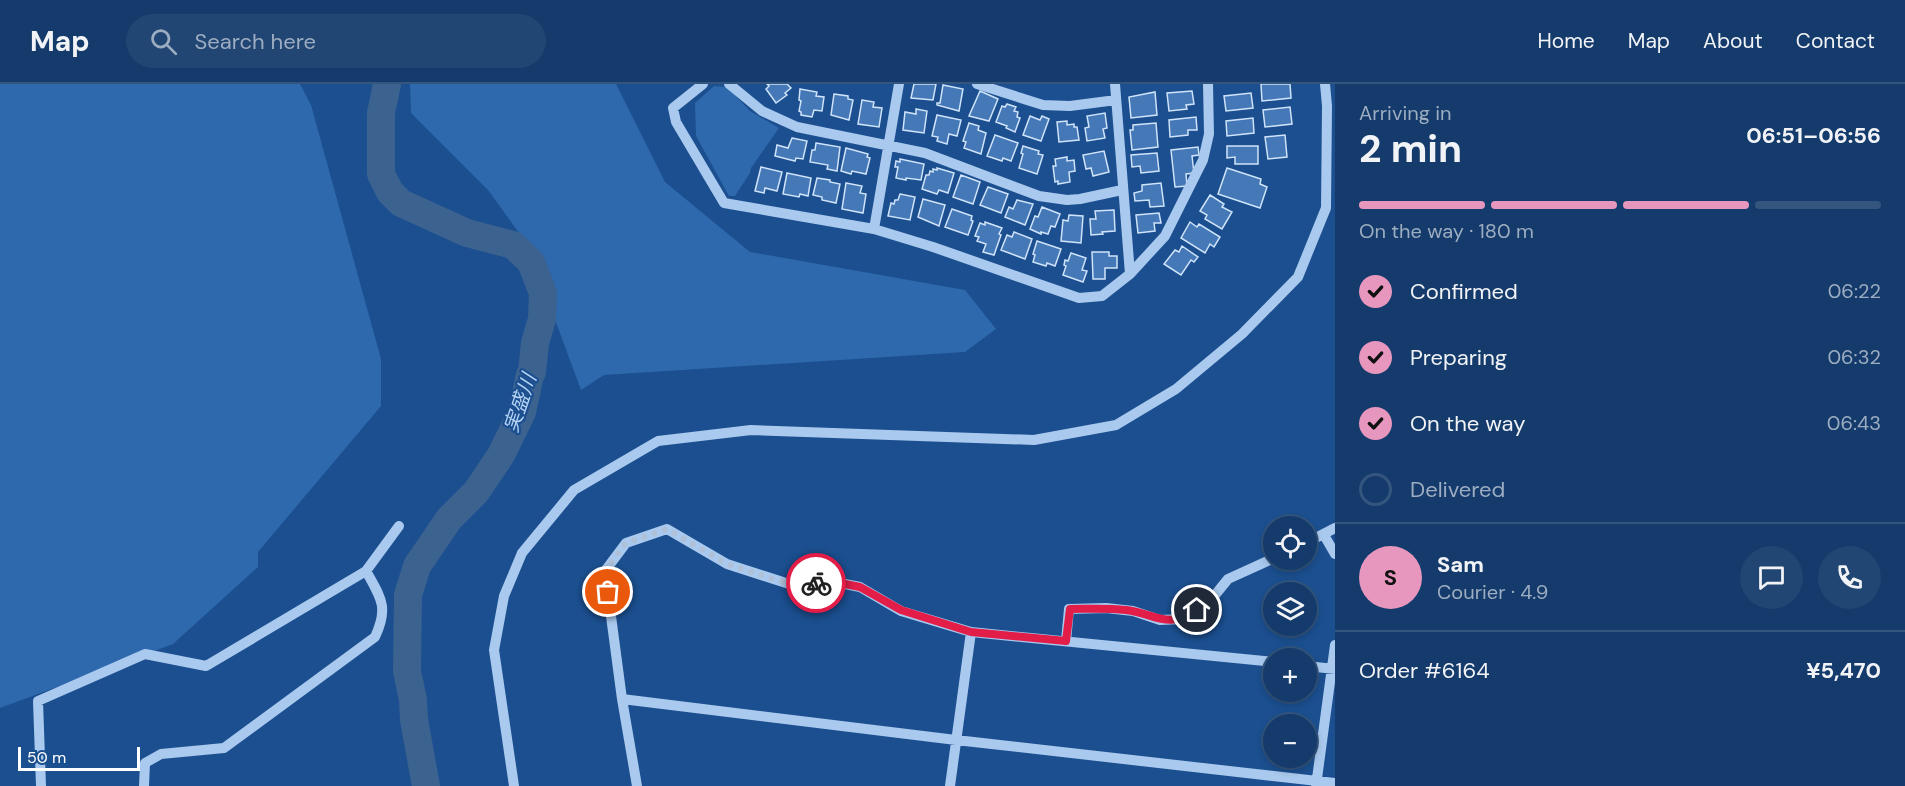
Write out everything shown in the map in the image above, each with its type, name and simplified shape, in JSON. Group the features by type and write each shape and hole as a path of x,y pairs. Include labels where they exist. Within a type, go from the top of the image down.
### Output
{"street":[{"path":"703,84 673,108 676,122 724,203 874,229 1079,298 1102,296 1130,274 1165,236 1203,160 1209,134 1208,84"},
{"path":"729,84 762,111 797,127 925,153 1039,195 1066,200 1122,190"},
{"path":"874,229 899,84"},
{"path":"1115,84 1130,274"},
{"path":"514,786 494,650 504,596 522,553 574,490 658,441 751,430 1034,440 1116,424 1176,389 1242,334 1298,277 1330,208 1325,84"},
{"path":"983,85 1043,105 1070,106 1116,100"},
{"path":"41,786 38,701 145,654 206,666 366,571 399,526"},
{"path":"1317,538 1335,528"},
{"path":"637,786 622,699 605,571 626,543 667,529 727,564 786,583 835,582 860,587 901,610 971,632 1263,661"},
{"path":"1324,535 1335,554"},
{"path":"1066,641 1070,609 1106,608 1133,611 1160,620 1183,619 1211,600 1228,579 1263,563"},
{"path":"144,786 145,764 160,754 224,748 375,637 382,622 382,601 366,571"},
{"path":"950,786 971,632"},
{"path":"1317,784 1335,645"},
{"path":"1317,667 1333,669"},
{"path":"622,699 1317,784 1335,783"}],"shaded area":[{"path":"0,84 300,84 311,105 381,359 381,406 258,552 258,567 173,644 0,708"},
{"path":"410,84 616,84 665,182 750,252 965,290 996,329 965,352 604,375 581,390 527,244 488,190 411,113"},
{"path":"714,86 727,87 750,111 779,128 735,196 729,196 696,136 695,103"}],"building":[{"path":"767,84 787,84 791,88 785,93 787,95 776,103 766,89 769,86"},
{"path":"914,84 936,84 933,100 911,98"},
{"path":"1261,84 1290,84 1291,98 1262,101"},
{"path":"943,85 963,89 959,111 937,105 940,103"},
{"path":"800,89 817,92 816,96 824,97 822,111 814,110 812,117 801,115 799,111"},
{"path":"980,91 998,99 989,121 969,116"},
{"path":"1192,91 1194,104 1186,105 1187,109 1169,111 1167,93"},
{"path":"1155,92 1157,115 1131,118 1129,97"},
{"path":"1251,93 1253,108 1226,111 1224,96"},
{"path":"834,94 848,96 848,99 853,100 849,120 831,115"},
{"path":"862,100 874,102 873,107 882,108 879,127 858,124"},
{"path":"1007,104 1016,107 1014,111 1018,112 1017,117 1020,118 1015,132 996,122 1002,106 1005,107"},
{"path":"1290,107 1292,124 1265,127 1263,110"},
{"path":"916,109 927,111 924,133 903,130 905,112 916,114"},
{"path":"1105,113 1107,128 1103,129 1105,138 1087,141 1085,128 1089,127 1087,116"},
{"path":"937,115 961,120 957,136 949,134 947,144 937,141 938,137 932,136"},
{"path":"1030,116 1040,120 1042,116 1049,119 1041,141 1023,135"},
{"path":"1196,117 1197,130 1188,130 1188,135 1170,137 1169,120"},
{"path":"1253,118 1254,133 1227,136 1226,121"},
{"path":"1067,121 1067,125 1074,124 1074,127 1077,127 1079,140 1059,142 1057,122"},
{"path":"969,123 979,126 978,130 986,133 981,154 964,148 966,142 963,141"},
{"path":"1156,123 1158,147 1132,150 1130,130 1133,130 1133,125"},
{"path":"995,135 1018,143 1011,161 1003,158 1002,161 987,156"},
{"path":"1285,135 1287,157 1268,159 1265,137"},
{"path":"792,138 807,141 803,159 796,158 795,161 775,156 777,145 788,148"},
{"path":"816,143 840,147 837,171 827,169 828,165 810,162"},
{"path":"1023,146 1039,151 1038,154 1043,155 1037,174 1019,168"},
{"path":"1227,146 1258,146 1258,164 1235,164 1235,157 1227,158"},
{"path":"1198,147 1199,155 1192,156 1194,173 1186,174 1187,186 1175,187 1171,150"},
{"path":"846,148 868,154 867,157 870,158 866,174 841,171"},
{"path":"1104,151 1109,172 1093,176 1091,168 1086,169 1083,155"},
{"path":"1157,153 1159,171 1141,173 1140,166 1132,167 1131,155"},
{"path":"1067,157 1067,161 1074,160 1075,171 1069,172 1070,182 1058,184 1058,181 1055,182 1053,166 1056,166 1055,159"},
{"path":"900,159 924,164 921,180 896,178 898,167 895,167 896,161 900,162"},
{"path":"761,167 782,172 777,191 765,188 764,193 755,191"},
{"path":"937,168 954,173 948,193 939,190 937,194 922,189 926,175"},
{"path":"1227,168 1261,179 1260,184 1267,187 1260,208 1218,194"},
{"path":"787,173 811,178 808,196 783,194"},
{"path":"961,175 980,182 973,204 953,197"},
{"path":"817,178 840,184 836,203 813,195"},
{"path":"846,183 862,186 860,193 866,194 863,213 842,209"},
{"path":"1161,183 1164,206 1150,207 1149,200 1135,201 1134,193 1142,191 1142,185"},
{"path":"988,187 1008,194 1001,213 980,205"},
{"path":"900,194 915,197 910,220 888,216 891,203 894,204 895,200 898,200"},
{"path":"1210,195 1224,204 1222,207 1232,212 1222,229 1205,219 1207,215 1200,211"},
{"path":"923,199 945,205 939,226 918,217"},
{"path":"1017,200 1033,204 1025,225 1005,217 1009,207 1013,209"},
{"path":"1042,207 1060,214 1055,227 1051,226 1048,234 1041,232 1041,234 1030,229 1035,216 1038,217"},
{"path":"952,209 972,216 973,221 968,235 945,227"},
{"path":"1114,210 1115,231 1091,235 1090,219 1096,219 1095,211"},
{"path":"1159,213 1161,223 1154,223 1155,231 1138,233 1136,215"},
{"path":"1069,215 1083,216 1081,243 1061,241 1063,220 1068,221"},
{"path":"985,222 1002,228 994,255 983,252 986,244 977,241 979,237 975,236 980,223 985,225"},
{"path":"1190,222 1197,227 1199,224 1220,237 1214,247 1210,244 1205,253 1181,238"},
{"path":"1014,232 1032,239 1025,259 1001,250 1007,235 1012,237"},
{"path":"1037,241 1061,249 1055,266 1033,262"},
{"path":"1182,246 1198,257 1194,262 1191,260 1181,275 1164,264 1175,250 1179,252"},
{"path":"1092,252 1109,252 1109,256 1117,256 1117,268 1105,268 1105,279 1093,279"},
{"path":"1071,253 1086,258 1082,270 1087,271 1083,282 1063,275 1065,260 1068,261"}],"waterway":[{"name":"実盛川","path":"387,84 381,113 381,174 390,192 401,203 467,233 513,245 531,262 543,293 542,319 522,412 501,455 476,492 449,519 417,566 408,595 407,671 426,786"}],"way so far":[{"path":"608,592 605,571 626,543 667,529 727,564 786,583 816,583"}],"route":[{"path":"816,583 835,582 860,587 901,610 971,632 1066,641 1070,609 1106,608 1133,611 1160,620 1183,619 1197,610"}]}
